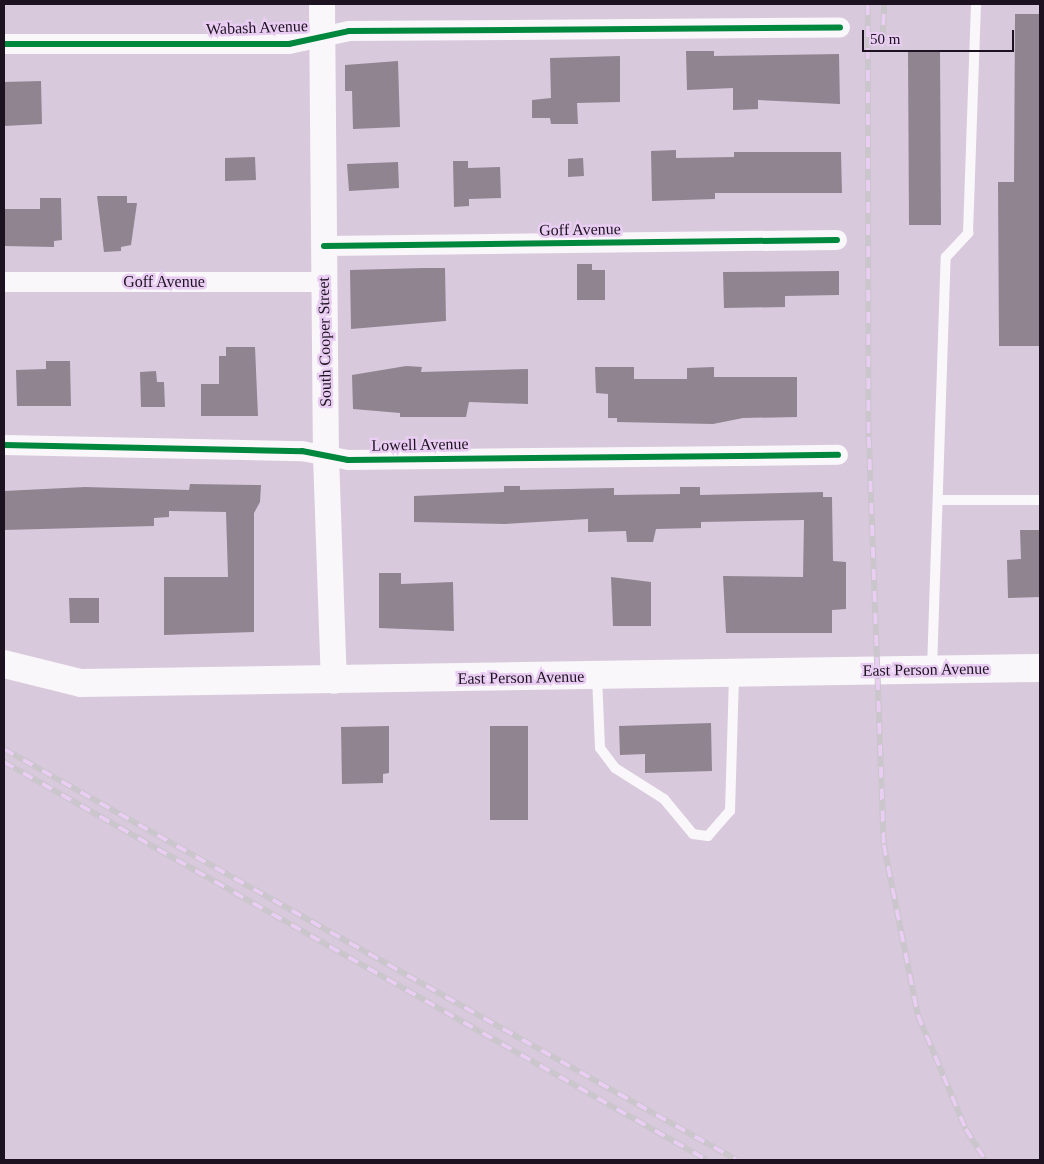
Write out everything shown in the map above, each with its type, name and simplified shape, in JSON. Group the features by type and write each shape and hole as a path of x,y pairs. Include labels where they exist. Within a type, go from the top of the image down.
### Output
{"main road":[{"name":"East Person Avenue","path":"4,664 81,683 334,681 1040,668"}],"street":[{"name":"South Cooper Street","path":"322,4 326,456 334,681"},
{"name":"Wabash Avenue","path":"4,44 322,40 349,31 840,28"},
{"name":"Goff Avenue","path":"324,246 837,240"},
{"name":"Goff Avenue","path":"4,282 324,282"},
{"name":"Lowell Avenue","path":"4,445 302,451 348,460 838,455"}],"lane":[{"path":"932,670 946,257 968,233 976,4"},
{"path":"938,500 1040,500"},
{"path":"597,676 600,748 615,768 664,799 693,834 708,836 730,811 734,674"}],"building":[{"path":"1015,14 1040,14 1040,346 999,346 998,182 1014,182"},
{"path":"686,51 714,51 714,56 839,54 840,104 758,100 758,109 733,110 733,88 687,90"},
{"path":"908,51 940,51 941,225 909,225"},
{"path":"620,56 620,102 577,103 578,124 551,124 550,118 532,118 532,100 551,98 550,58"},
{"path":"398,61 400,127 353,129 352,91 345,91 345,65"},
{"path":"41,81 42,124 4,126 4,82"},
{"path":"676,150 676,158 734,157 734,152 841,152 842,193 715,193 715,199 652,201 651,151"},
{"path":"255,157 256,180 225,181 225,158"},
{"path":"583,158 584,176 568,177 568,159"},
{"path":"453,161 468,161 468,168 500,167 501,198 469,199 469,206 454,207"},
{"path":"398,162 399,188 349,191 347,164"},
{"path":"97,196 127,196 127,203 137,203 131,245 121,247 121,251 104,252"},
{"path":"40,198 61,198 62,240 54,241 54,247 4,246 4,209 40,209"},
{"path":"577,264 592,264 592,270 605,270 605,300 577,300"},
{"path":"445,268 446,321 351,329 350,270"},
{"path":"839,271 839,295 785,296 785,307 724,308 723,272"},
{"path":"226,347 255,347 258,416 201,416 201,384 219,384 219,356 226,356"},
{"path":"46,361 70,361 71,406 17,406 16,370 46,369"},
{"path":"406,366 422,367 421,372 528,369 528,404 469,402 466,417 400,417 400,413 353,409 352,375"},
{"path":"595,367 634,367 634,379 687,379 687,368 714,367 714,377 797,377 797,417 743,418 713,424 617,422 617,418 608,418 608,394 596,393"},
{"path":"156,371 157,382 164,382 165,407 141,407 140,372"},
{"path":"190,484 261,485 260,502 254,513 254,632 164,635 164,577 228,577 226,512 169,511 169,517 154,518 154,526 4,530 4,491 85,487 189,490"},
{"path":"504,486 520,486 520,490 614,488 614,495 680,494 680,487 700,487 700,495 823,492 823,497 832,497 833,561 846,562 846,609 832,610 832,633 726,633 723,576 803,577 804,520 701,522 701,528 656,529 653,542 627,542 626,531 588,532 588,519 505,524 414,522 414,496 504,492"},
{"path":"1020,530 1040,530 1040,597 1008,598 1007,560 1021,559"},
{"path":"379,573 401,573 401,584 453,582 454,631 379,628"},
{"path":"611,577 651,582 651,626 613,626"},
{"path":"69,598 99,598 99,623 70,623"},
{"path":"711,723 712,771 645,773 645,754 620,755 619,726"},
{"path":"389,726 389,773 383,774 383,783 342,784 341,727"},
{"path":"490,726 528,726 528,820 490,820"}],"railway":[{"path":"868,4 869,437 884,845 918,1015 966,1129 985,1160"},
{"path":"882,47 884,4"},
{"path":"4,749 737,1160"},
{"path":"4,762 707,1160"}],"cycle path":[{"path":"4,44 289,44 349,31 840,28"},
{"path":"324,246 837,240"},
{"path":"4,445 302,451 348,460 838,455"}]}
